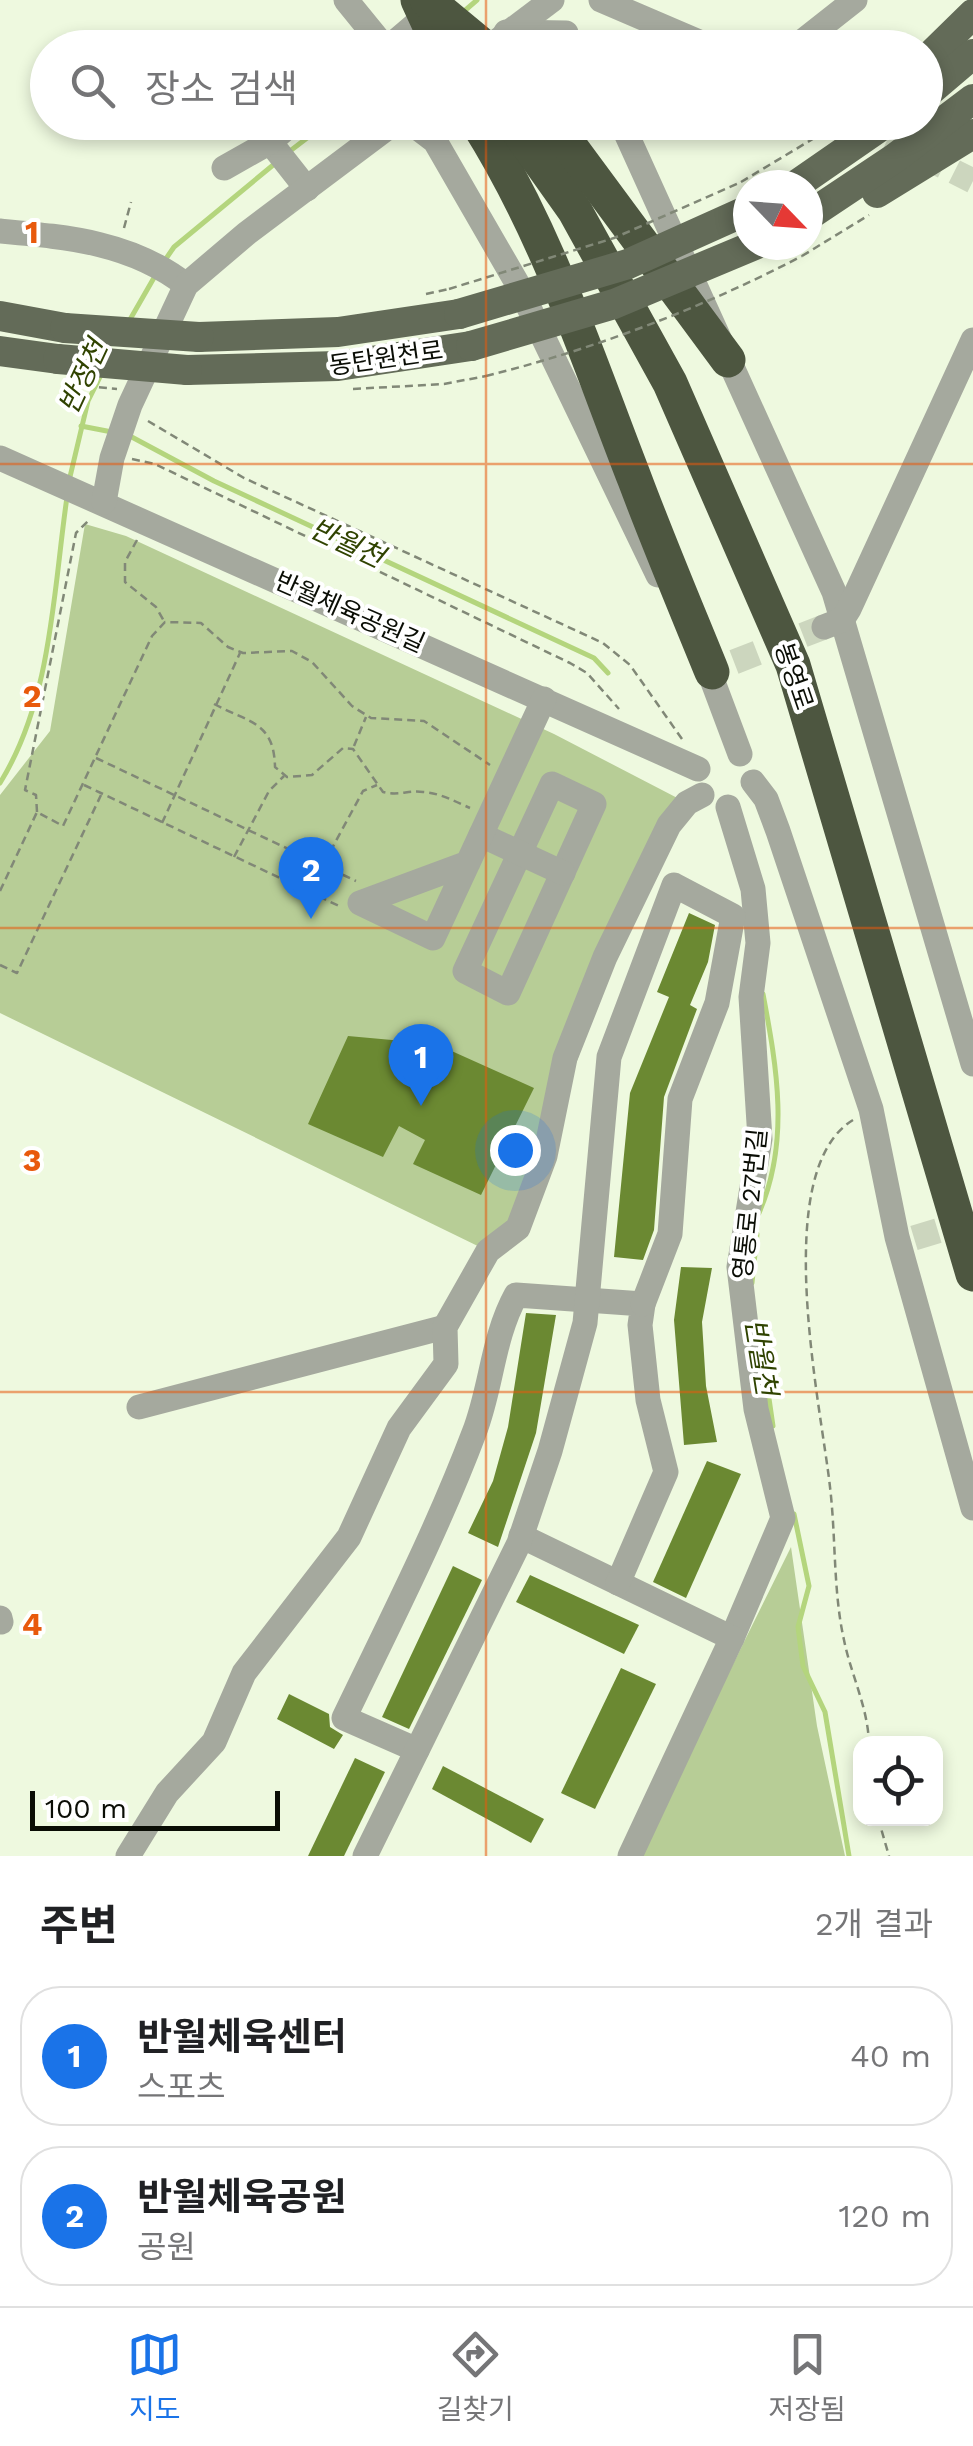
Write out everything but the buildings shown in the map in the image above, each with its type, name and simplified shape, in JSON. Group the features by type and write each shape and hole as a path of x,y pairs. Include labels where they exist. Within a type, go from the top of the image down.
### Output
{"highway":[{"path":"422,0 473,30"},
{"path":"422,0 433,30"},
{"path":"422,0 443,30"},
{"path":"489,140 572,305 634,479 723,667"},
{"name":"봉영로","path":"525,140 575,211 670,383 793,664 973,1274"},
{"path":"565,140 728,360"}],"main road":[{"path":"943,43 973,14"},
{"path":"943,80 973,54"},
{"path":"943,120 973,99"},
{"path":"823,210 879,192 973,134"},
{"path":"808,170 830,140"},
{"path":"817,170 860,140"},
{"path":"823,205 915,140"},
{"name":"동탄원천로","path":"0,316 65,328 198,337 338,332 454,301 628,264 733,203"},
{"name":"동탄원천로","path":"0,350 187,370 338,366 471,346 614,304 733,254"}],"street":[{"path":"346,0 372,30"},
{"path":"408,30 443,0"},
{"path":"601,0 672,30"},
{"path":"817,30 856,0"},
{"path":"510,30 551,1 567,30"},
{"path":"224,168 277,140"},
{"path":"99,500 129,410 182,282 303,182 367,140"},
{"path":"438,140 572,392 638,538 723,667 740,754 749,764 753,782 766,799 778,830 872,1109 973,1508"},
{"path":"630,140 834,592 833,624 973,1064"},
{"path":"273,145 303,182"},
{"path":"0,231 75,238 132,254 182,282"},
{"path":"833,624 973,340"},
{"name":"반월체육공원길","path":"0,458 698,769"},
{"path":"372,899 434,938 544,699"},
{"path":"740,754 716,752 698,769 702,795 714,804 728,806 742,801 753,782"},
{"path":"552,784 594,804 563,874 508,993 465,971 552,784"},
{"path":"128,1856 167,1793 214,1742 244,1673 348,1537 399,1428 446,1364 445,1327 488,1251 518,1228 545,1156 564,1058 604,957 670,825 686,803 702,795"},
{"name":"영통로 27번길","path":"630,1856 783,1518 756,1409 739,1267 760,1139 751,997 758,943 753,889 728,806"},
{"path":"485,826 519,853 563,874"},
{"path":"372,899 468,863"},
{"path":"366,1856 521,1536 550,1451 585,1322 609,1056 674,885 733,916 717,1002 680,1099 670,1234 643,1304 640,1325 648,1400 666,1472 618,1582"},
{"path":"417,1750 344,1718 432,1536 476,1428 500,1324 516,1295 643,1304"},
{"path":"138,1407 445,1327"},
{"path":"521,1536 618,1582 727,1648"}],"path":[{"path":"779,170 818,140"},
{"path":"454,301 614,238 733,200"},
{"path":"131,202 132,254"},
{"path":"486,376 632,331 752,282 794,260"},
{"path":"129,410 169,438 244,478 603,643 630,664 686,744"},
{"path":"113,454 156,464 570,663 603,688 623,714"},
{"path":"0,891 37,812 36,795 25,790 28,767 40,729 76,533 89,520 99,500"},
{"path":"147,521 126,562 125,582 156,606 164,622"},
{"path":"37,812 63,826 152,636 164,622"},
{"path":"164,622 201,624 240,652 292,651 312,662 352,706 366,715 424,720 508,776"},
{"path":"162,823 240,652"},
{"path":"214,704 268,732 275,742 276,768 285,775 302,779 342,748 353,749"},
{"path":"353,749 366,715"},
{"path":"353,749 383,792 399,796 418,790 441,795 485,826"},
{"path":"95,758 323,866 372,899"},
{"path":"234,857 246,829 285,775"},
{"path":"82,784 342,908 372,899"},
{"path":"323,866 363,791 378,785"},
{"path":"0,965 17,973 102,794"},
{"path":"869,1736 868,1720 843,1638 806,1277 815,1177 835,1134 872,1109"},
{"path":"880,1826 889,1856"}],"green space":[{"path":"85,524 126,536 554,734 687,803 640,882 518,1228 488,1251 0,1013 0,795 50,731"},
{"path":"791,1547 817,1726 845,1856 638,1856"}],"waterway":[{"name":"반정천","path":"462,13 477,0"},
{"name":"반정천","path":"290,151 304,140"},
{"name":"반정천","path":"163,263 174,247 278,161"},
{"name":"반정천","path":"128,323 155,276"},
{"name":"반정천","path":"69,481 88,401 102,373"},
{"name":"반월천","path":"81,426 112,432"},
{"name":"반월천","path":"128,435 214,481 594,658 608,673"},
{"name":"반정천","path":"0,783 17,751 40,681 67,497"},
{"name":"반월천","path":"759,1213 769,1186 778,1132 773,1049 763,994"},
{"name":"반월천","path":"752,1283 757,1234"},
{"name":"반월천","path":"758,1323 773,1426"},
{"name":"반월천","path":"794,1514 809,1586 798,1627 803,1666 825,1712 849,1856"}],"tunnel":[{"path":"891,140 973,181"},
{"path":"734,662 824,627"},
{"path":"914,1238 973,1220"}],"place":[{"name":"반월체육공원","path":"311,919"},
{"name":"반월체육센터","path":"421,1106"}]}
